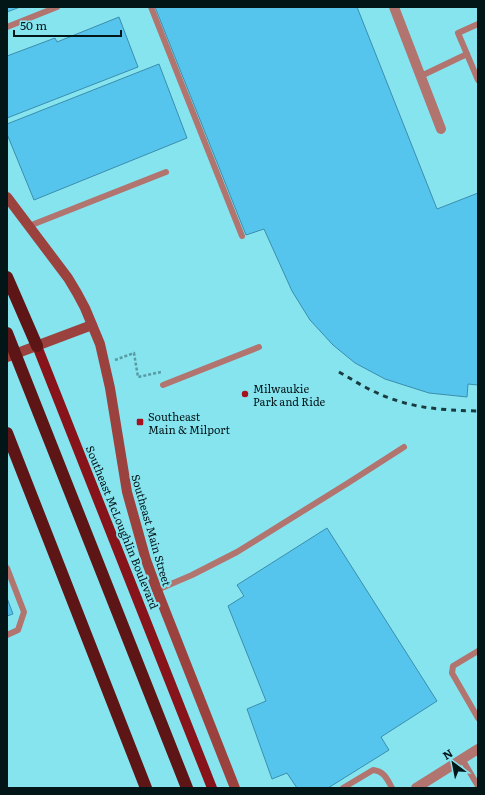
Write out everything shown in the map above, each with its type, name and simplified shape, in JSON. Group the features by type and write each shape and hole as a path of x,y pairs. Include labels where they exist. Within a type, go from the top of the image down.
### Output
{"highway":[{"name":"Southeast McLoughlin Boulevard","path":"7,277 37,346"},
{"path":"7,333 11,355 187,788"},
{"path":"7,433 146,788"}],"main road":[{"name":"Southeast McLoughlin Boulevard","path":"37,346 212,788"}],"street":[{"path":"394,7 442,129"},
{"name":"Southeast Main Street","path":"7,197 68,278 77,293 100,344 110,388 127,492 146,560 235,788"},
{"path":"11,355 92,325"},
{"path":"416,788 478,749"}],"lane":[{"path":"7,27 57,7"},
{"path":"151,7 242,236"},
{"path":"478,24 458,32 478,80"},
{"path":"421,76 467,54"},
{"path":"29,226 166,172"},
{"path":"163,385 259,347"},
{"path":"157,590 192,575 237,552 404,447"},
{"path":"7,568 24,612 18,630 7,635"},
{"path":"478,651 452,666 452,673 478,718"},
{"path":"462,760 478,786"},
{"path":"343,788 373,770 378,770 384,774 392,788"}],"path":[{"path":"105,363 134,353 138,376 161,372"}],"building":[{"path":"7,7 20,7 7,12"},
{"path":"155,7 357,7 437,209 478,193 478,385 468,384 467,397 429,393 385,379 355,363 333,345 310,320 292,291 264,229 246,235"},
{"path":"119,17 138,67 7,118 7,56 55,38 57,42"},
{"path":"159,64 187,138 34,200 7,134 7,124"},
{"path":"327,528 437,701 381,737 389,750 328,788 297,788 287,773 272,779 247,709 266,701 228,606 244,596 237,585"},
{"path":"7,598 13,614 7,616"}],"railway":[{"path":"339,372 367,388 397,401 436,409 478,411"}],"place":[{"name":"Milwaukie Park and Ride","path":"245,394"},
{"name":"Southeast Main & Milport","path":"140,422"}]}
